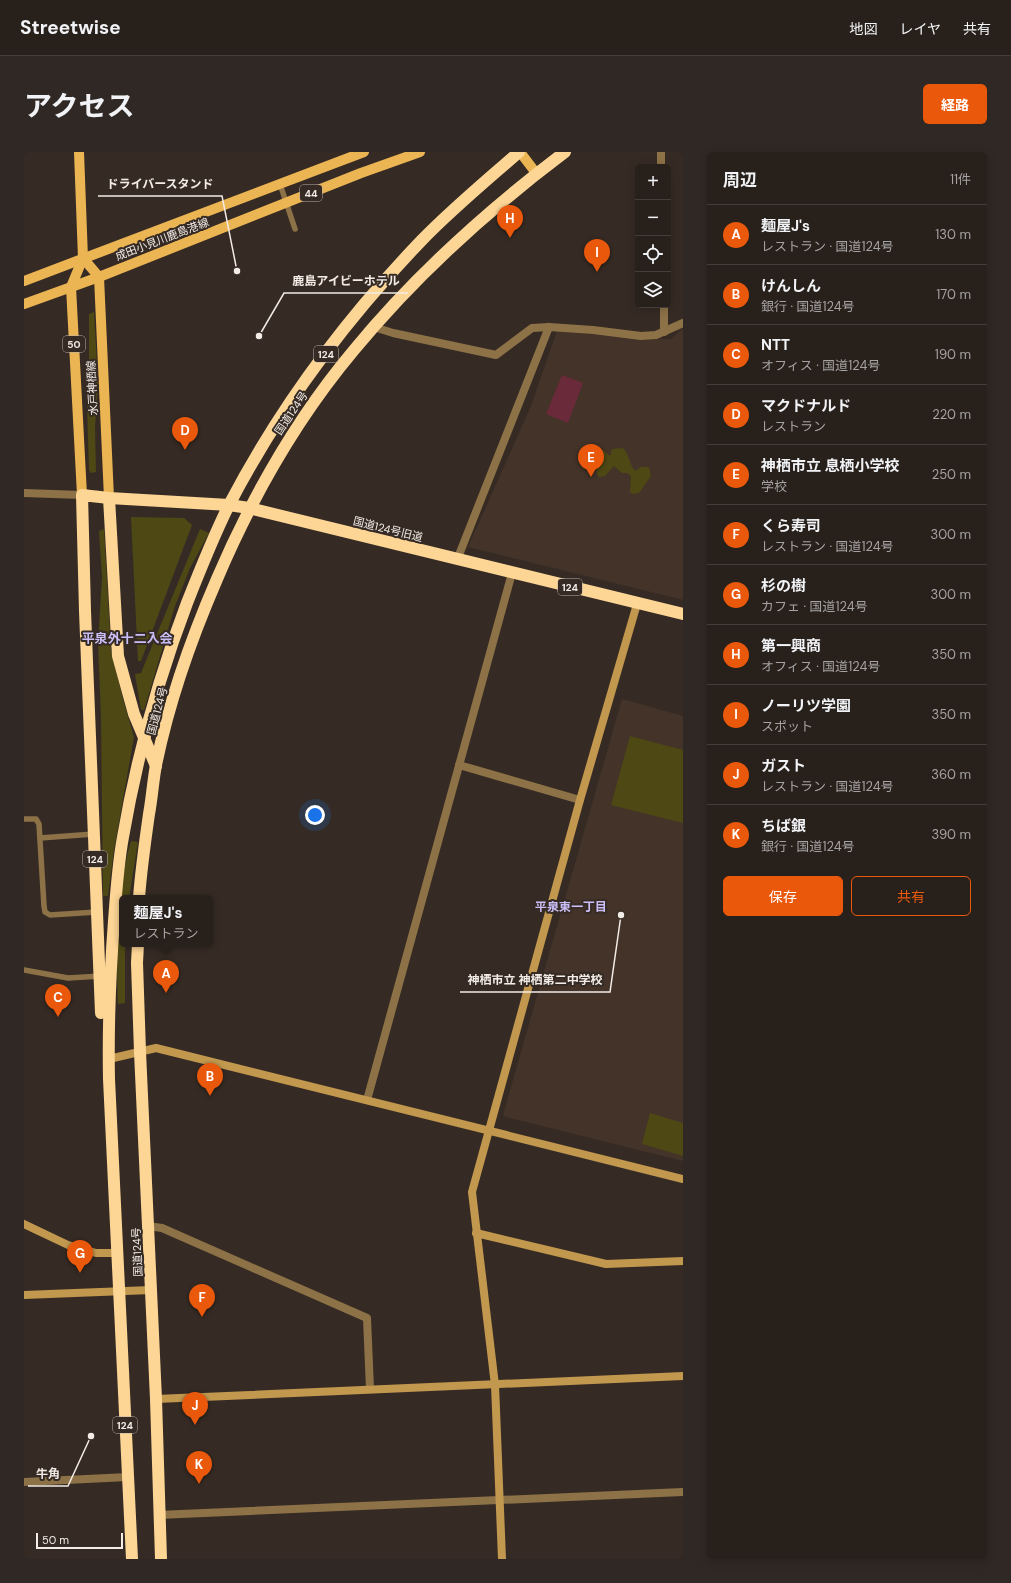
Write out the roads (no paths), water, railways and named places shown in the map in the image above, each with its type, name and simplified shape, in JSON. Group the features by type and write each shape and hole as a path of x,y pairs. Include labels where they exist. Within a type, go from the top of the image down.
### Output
{"highway":[{"name":"国道124号","path":"132,1559 118,1291 109,1059 102,1023 104,976 116,894 122,838 143,738 164,667 203,561 229,505 276,424 299,390 356,314 422,240 454,209 519,152"},
{"name":"国道124号","path":"139,895 156,766 180,674 200,618 249,508 272,466 309,409 354,350 374,327 441,257 536,174 565,152"},
{"name":"国道124号","path":"82,495 97,912 104,976"},
{"name":"国道124号旧道","path":"82,495 229,505 249,508 683,614"},
{"name":"国道124号","path":"109,498 118,656 128,693 143,738 156,766"},
{"name":"国道124号","path":"138,947 140,1052 152,1290 158,1515 161,1559"}],"main road":[{"name":"水戸神栖線","path":"79,152 83,258 71,287 82,495"},
{"name":"成田小見川鹿島港線","path":"24,281 364,152"},
{"name":"成田小見川鹿島港線","path":"24,304 99,277 361,173 420,152"},
{"path":"519,152 536,174"},
{"path":"83,258 99,277"},
{"name":"水戸神栖線","path":"99,277 109,498"}],"street":[{"path":"661,152 661,164"},
{"path":"664,308 664,332"},
{"path":"374,327 393,333 496,355 532,328 549,327 593,330 641,336 656,335 683,323"},
{"path":"457,560 549,327"},
{"path":"24,493 82,495"},
{"path":"367,1100 512,573"},
{"path":"502,1559 495,1385 472,1192 580,800 637,604"},
{"path":"459,765 580,800"},
{"path":"109,1059 156,1048 683,1179"},
{"path":"24,1224 68,1246 96,1253 117,1253"},
{"path":"148,1226 162,1228 367,1318 370,1389"},
{"path":"476,1233 606,1264 683,1261"},
{"path":"24,1296 152,1290"},
{"path":"156,1398 683,1376"},
{"path":"24,1482 128,1477"},
{"path":"158,1515 683,1492"}],"lane":[{"path":"280,184 295,229"},
{"path":"24,819 33,819 38,821 45,912 50,915 97,912"},
{"path":"40,838 94,834"},
{"path":"24,970 68,978 104,976"}],"place":[{"name":"第一興商","path":"510,238"},
{"name":"ドライバースタンド","path":"237,271"},
{"name":"ノーリツ学園","path":"597,272"},
{"name":"鹿島アイビーホテル","path":"259,336"},
{"name":"マクドナルド","path":"185,450"},
{"name":"神栖市立 息栖小学校","path":"591,477"},
{"name":"神栖市立 神栖第二中学校","path":"621,915"},
{"name":"麺屋J's","path":"166,993"},
{"name":"NTT","path":"58,1017"},
{"name":"けんしん","path":"210,1096"},
{"name":"杉の樹","path":"80,1273"},
{"name":"くら寿司","path":"202,1317"},
{"name":"ガスト","path":"195,1425"},
{"name":"牛角","path":"91,1436"},
{"name":"ちば銀","path":"199,1484"}],"district":[{"name":"平泉外十二入会","path":"127,638"},
{"name":"平泉東一丁目","path":"571,907"}]}
